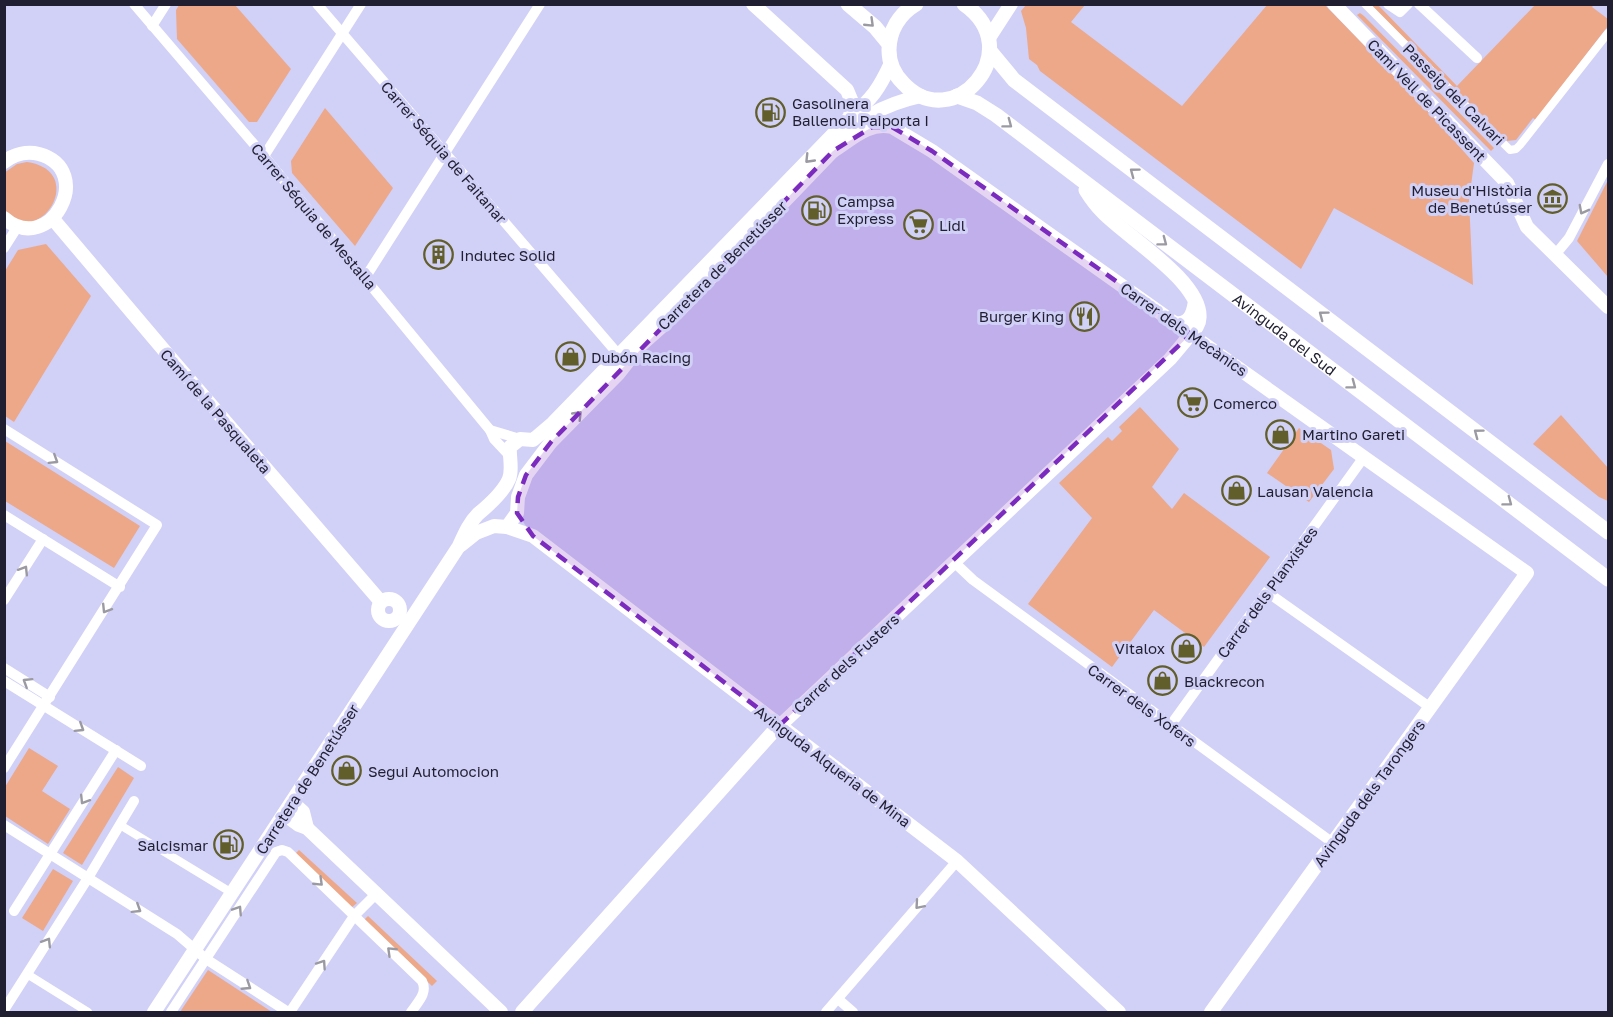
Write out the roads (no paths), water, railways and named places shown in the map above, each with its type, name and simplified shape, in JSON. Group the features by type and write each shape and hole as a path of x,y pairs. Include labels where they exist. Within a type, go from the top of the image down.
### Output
{"main road":[{"path":"848,4 876,27 889,44"},
{"path":"916,4 899,18 892,31 889,44 891,63 897,77 921,96 945,99 970,89 980,78 987,65 989,44"},
{"path":"964,4 974,11 983,23 989,44 1019,84 1608,532"},
{"name":"Avinguda del Sud","path":"957,96 977,103 991,112 1608,579"},
{"path":"1071,172 1103,212 1174,273 1192,293 1199,320 1191,334"},
{"path":"1177,324 1188,321 1194,313 1196,302"}],"street":[{"path":"152,26 166,4"},
{"name":"Carrer Séquia de Faitanar","path":"317,4 618,354"},
{"path":"264,156 361,4"},
{"path":"365,278 540,4"},
{"path":"753,4 847,90 852,102 850,117"},
{"path":"989,44 1011,4"},
{"name":"Camí Vell de Picassent","path":"1334,4 1507,183 1527,227 1608,307"},
{"name":"Passeig del Calvari","path":"1365,4 1510,150 1520,145 1608,33"},
{"path":"1388,4 1396,12 1405,8"},
{"path":"1419,4 1477,58"},
{"name":"Carrer Séquia de Mestalla","path":"139,7 152,26 264,156 509,455"},
{"name":"Carretera de Benetússer","path":"171,1012 232,893 292,802 403,620 459,546 465,532 477,516 488,507 509,479 511,473 510,447 553,423 618,354 872,97 891,63"},
{"name":"Carretera de Benetússer","path":"459,546 476,533 501,526 517,513 518,497 522,486 538,458 619,373 641,345 677,313 833,151 841,139 877,110 895,102 921,96"},
{"name":"Carrer dels Mecànics","path":"833,151 864,130 879,126 892,127 1177,324 1527,573"},
{"path":"4,162 20,153 45,156 63,173 66,185 66,198 61,209 53,219 42,225 30,228 18,226 4,218"},
{"path":"1555,255 1569,238 1608,164"},
{"name":"Camí de la Pasqualeta","path":"53,219 381,602 378,608 382,618 392,621 403,620"},
{"path":"4,248 18,226"},
{"name":"Carrer dels Fusters","path":"522,1012 780,725 1170,359 1191,334"},
{"path":"4,429 156,523 156,530 4,768"},
{"path":"490,430 526,439 539,450 538,458"},
{"name":"Carrer dels Planxistes","path":"1170,726 1364,457"},
{"path":"488,507 487,514 501,526"},
{"name":"Avinguda Alqueria de Mina","path":"517,513 533,536 957,861 1119,1012"},
{"path":"4,515 120,587"},
{"name":"Avinguda Alqueria de Mina","path":"501,526 533,536"},
{"path":"4,600 43,539"},
{"name":"Carrer dels Xofers","path":"954,562 973,580 1333,843"},
{"name":"Avinguda dels Tarongers","path":"1211,1012 1527,573"},
{"path":"1267,592 1431,708"},
{"path":"4,668 47,701 141,766"},
{"path":"4,681 47,701"},
{"path":"14,911 116,750"},
{"path":"4,1010 134,801"},
{"path":"292,802 303,812 307,828"},
{"path":"284,814 298,825 307,828 501,1012"},
{"path":"4,825 177,934 201,954 289,1012 354,916 376,894"},
{"path":"120,825 232,893"},
{"name":"Carretera de Benetússer","path":"154,1012 201,954 276,852 282,849 288,852 354,916"},
{"path":"826,1012 957,861"},
{"path":"354,916 422,981 425,992 411,1012"},
{"path":"27,974 88,1012"},
{"path":"838,999 853,1012"}],"place":[{"name":"Gasolinera Ballenoil Paiporta I","path":"771,112"},
{"name":"Museu d'Història de Benetússer","path":"1553,199"},
{"name":"Campsa Express","path":"816,210"},
{"name":"Lidl","path":"918,225"},
{"name":"Indutec Solid","path":"439,255"},
{"name":"Burger King","path":"1085,316"},
{"name":"Dubón Racing","path":"570,357"},
{"name":"Comerco","path":"1192,403"},
{"name":"Martino Gareti","path":"1281,434"},
{"name":"Lausan Valencia","path":"1236,491"},
{"name":"Vitalox","path":"1186,648"},
{"name":"Blackrecon","path":"1163,681"},
{"name":"Segui Automocion","path":"347,771"},
{"name":"Salcismar","path":"229,845"}]}
